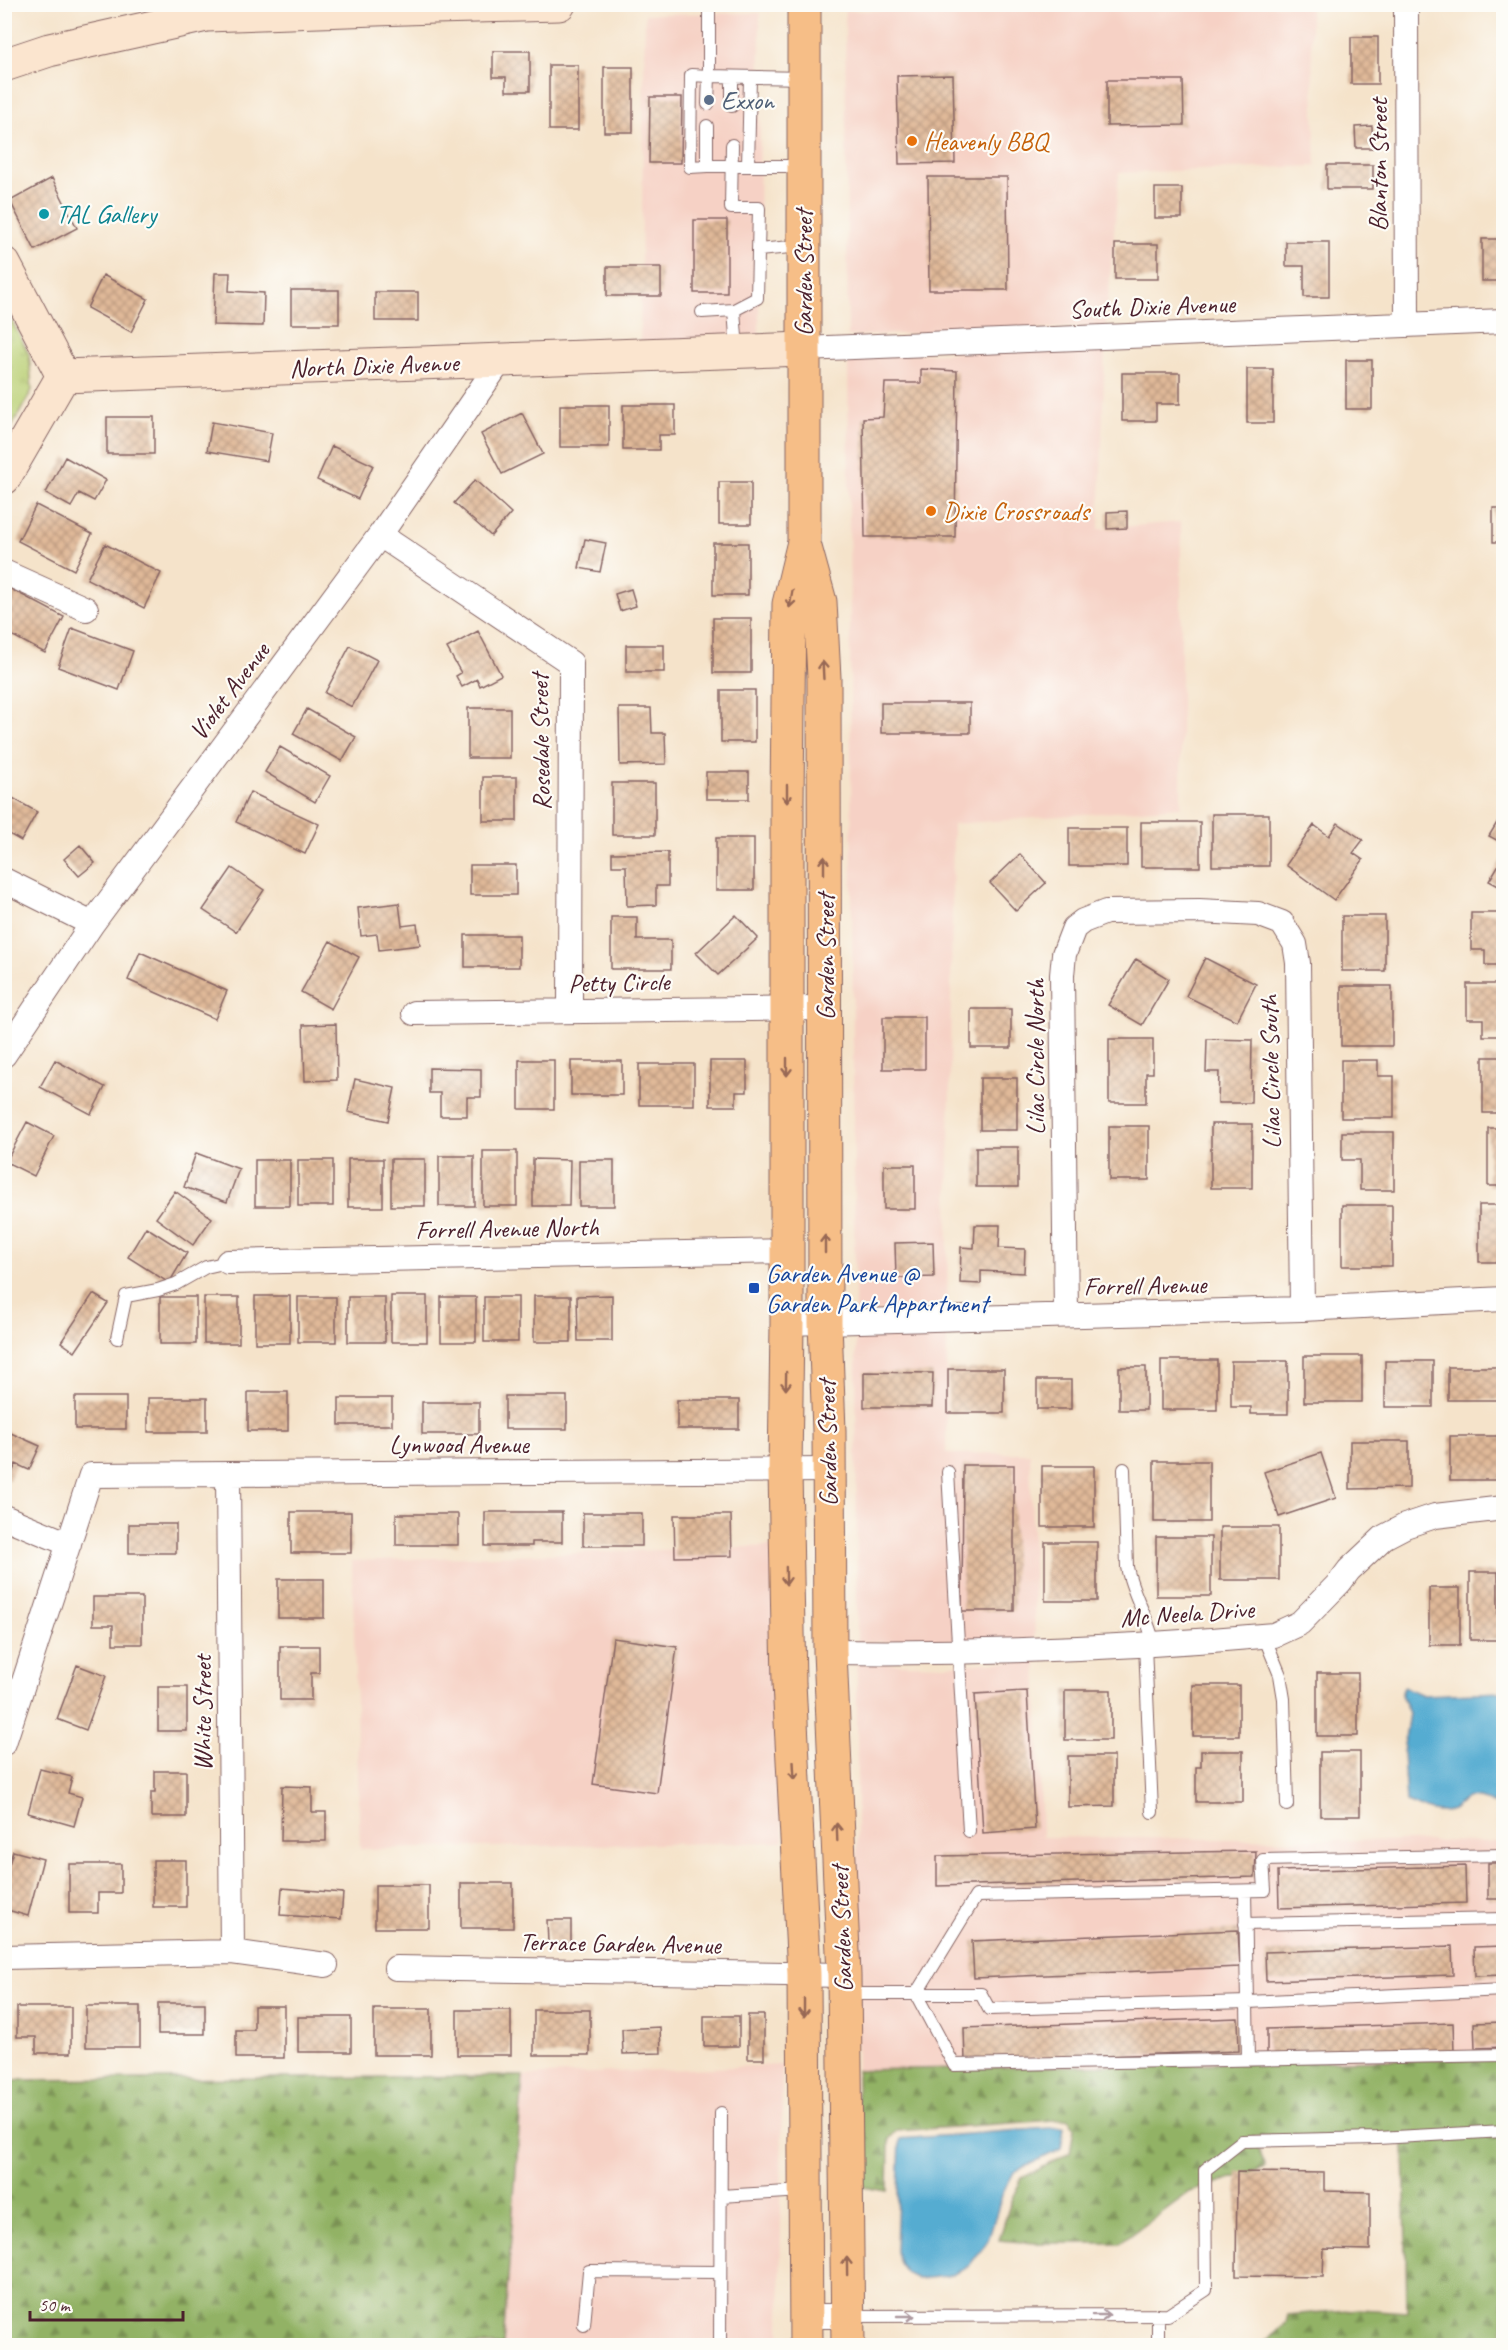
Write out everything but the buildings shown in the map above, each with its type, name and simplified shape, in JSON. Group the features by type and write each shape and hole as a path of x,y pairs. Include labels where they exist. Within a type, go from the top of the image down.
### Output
{"main road":[{"name":"Garden Street","path":"804,4 804,542 789,604 785,1471 789,1672 804,1974 805,2331"},
{"name":"Garden Street","path":"804,542 820,603 824,678 825,1323 830,1652 844,1985 848,2331"}],"street":[{"path":"4,65 49,51 207,15 337,8 559,4"},
{"name":"Blanton Street","path":"1406,4 1407,325"},
{"path":"4,264 63,376 4,478"},
{"name":"South Dixie Avenue","path":"803,349 1503,321"},
{"name":"North Dixie Avenue","path":"63,376 803,349"},
{"name":"Violet Avenue","path":"4,1055 92,924 380,535 501,360"},
{"name":"Rosedale Street","path":"380,535 571,663 570,1011"},
{"path":"4,572 86,609"},
{"path":"4,880 92,924"},
{"name":"Lilac Circle South","path":"1199,911 1258,914 1271,917 1282,923 1296,944 1302,1310"},
{"name":"Lilac Circle North","path":"1066,1316 1062,975 1064,954 1074,928 1095,915 1106,912 1199,911"},
{"name":"Petty Circle","path":"414,1013 825,1008"},
{"name":"Forrell Avenue North","path":"228,1262 787,1251"},
{"name":"Forrell Avenue","path":"787,1323 1302,1310 1503,1299"},
{"name":"Lynwood Avenue","path":"69,1544 91,1475 828,1470"},
{"name":"White Street","path":"228,1474 232,1952"},
{"name":"Mc Neela Drive","path":"830,1652 958,1654 1274,1635 1300,1623 1384,1536 1435,1516 1503,1508"},
{"path":"4,1517 69,1544 4,1743"},
{"path":"4,1957 232,1952 326,1965"},
{"name":"Terrace Garden Avenue","path":"396,1968 804,1974 844,1985"},
{"path":"805,2331 848,2331"}],"lane":[{"path":"708,104 709,4"},
{"path":"804,78 691,75 690,167 804,166"},
{"path":"732,77 732,106"},
{"path":"748,166 750,78"},
{"path":"707,126 707,166"},
{"path":"702,312 734,310 757,298 759,208 731,208 732,145"},
{"path":"758,250 803,246"},
{"path":"734,310 737,351"},
{"path":"117,1338 126,1296 176,1284 206,1266 228,1262"},
{"path":"1124,1469 1127,1568 1130,1581 1149,1623 1152,1812"},
{"path":"948,1472 969,1830"},
{"path":"1264,1636 1280,1675 1284,1699 1287,1805"},
{"path":"916,1994 976,1896 1264,1890 1263,1860 1503,1855"},
{"path":"1245,1891 1248,2059"},
{"path":"1245,1924 1503,1919"},
{"path":"844,1985 916,1994 981,1994 989,2009 1248,2002 1503,1990"},
{"path":"916,1994 954,2065 1503,2055"},
{"path":"720,2346 721,2113"},
{"path":"848,2331 1167,2315 1206,2290 1205,2170 1242,2141 1503,2132"},
{"path":"720,2196 805,2191"},
{"path":"584,2325 589,2271 720,2272"},
{"path":"1158,2315 1158,2346"}],"shaded area":[{"path":"1310,5 1316,166 1119,173 1106,326 848,336 845,11"},
{"path":"760,13 759,340 640,344 645,14"},
{"path":"1105,347 1099,529 1181,522 1181,807 953,824 947,1309 855,1312 848,357"},
{"path":"947,1330 946,1454 1030,1453 1035,1640 857,1642 856,1333"},
{"path":"774,1546 783,1842 360,1849 352,1561"},
{"path":"1036,1661 1042,1837 1503,1842 1503,2058 857,2070 857,1663 947,1665"},
{"path":"782,2065 780,2345 503,2346 523,2076"}],"green space":[{"path":"5,308 29,354 32,390 5,439"},
{"path":"1503,2058 1503,2345 1262,2345 1286,2323 1288,2315 1360,2309 1407,2312 1404,2138 1253,2136 1266,2167 1190,2192 1120,2243 1034,2243 999,2240 1012,2198 1022,2178 1070,2153 1074,2128 1069,2119 896,2131 889,2139 888,2191 858,2186 857,2070"},
{"path":"523,2076 503,2345 5,2345 5,2080"}],"water":[{"path":"1404,1687 1423,1695 1503,1692 1503,1806 1472,1798 1465,1800 1452,1810 1440,1812 1406,1802 1403,1752 1409,1713 1401,1695"},
{"path":"1064,2127 1061,2149 1014,2172 1002,2195 988,2241 969,2266 947,2276 918,2279 906,2273 899,2263 896,2251 900,2139"}],"place":[{"name":"Exxon","path":"709,100"},
{"name":"Heavenly BBQ","path":"912,141"},
{"name":"TAL Gallery","path":"44,214"},
{"name":"Dixie Crossroads","path":"931,511"},
{"name":"Garden Avenue @ Garden Park Appartment","path":"754,1288"}]}
